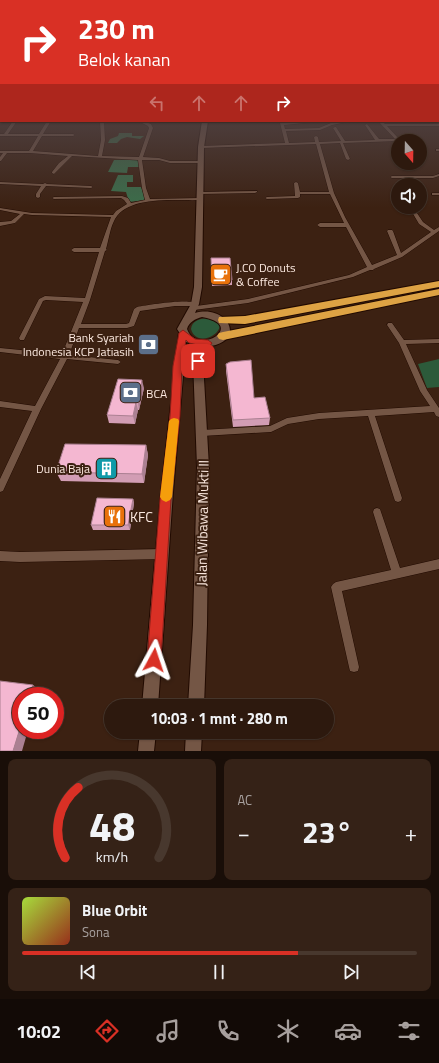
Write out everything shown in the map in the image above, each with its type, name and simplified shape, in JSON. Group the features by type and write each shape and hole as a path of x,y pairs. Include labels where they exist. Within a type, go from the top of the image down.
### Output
{"highway":[{"path":"223,320 245,320 439,284"},
{"path":"223,336 439,292"}],"main road":[{"path":"151,699 178,366 183,326 194,306 198,287 198,221 202,138"},
{"path":"183,333 192,341 208,343 217,341 226,331 226,325 223,320 194,306"},
{"path":"187,319 194,316 211,314"},
{"name":"Jalan Wibawa Mukti II","path":"196,699 204,467 198,361 199,356 208,343"},
{"path":"146,751 147,739"},
{"path":"192,751 193,739"}],"street":[{"path":"30,152 39,138"},
{"path":"100,157 103,138"},
{"path":"147,138 140,159 141,175 148,201"},
{"path":"285,138 287,144"},
{"path":"316,138 332,193 370,269"},
{"path":"341,138 348,159"},
{"path":"201,147 398,140 396,138"},
{"path":"0,160 2,152 30,152 170,162 201,162"},
{"path":"54,173 60,164 72,155"},
{"path":"392,177 433,177 439,175"},
{"path":"296,182 299,193"},
{"path":"0,183 91,187"},
{"path":"38,197 38,194 45,184"},
{"path":"0,488 37,410 65,356 87,300 114,216 121,208 129,204 254,192"},
{"path":"299,193 332,193"},
{"path":"267,198 298,197 299,193"},
{"path":"54,198 122,197 125,198 129,204"},
{"path":"0,209 23,213 77,216 114,216"},
{"path":"0,224 13,222 23,213"},
{"path":"76,326 127,326 132,324 137,309 175,304 194,306 232,304 273,296 351,276 400,256 436,230 421,223 415,214"},
{"path":"320,225 347,225"},
{"path":"390,231 400,256"},
{"path":"74,250 104,250"},
{"path":"22,338 41,300 44,298 87,300"},
{"path":"390,325 402,342 424,391 437,412"},
{"path":"402,342 439,341"},
{"path":"0,350 118,362"},
{"path":"0,404 37,410"},
{"path":"202,432 271,428 287,421 319,416 437,412"},
{"path":"371,414 398,498"},
{"path":"377,512 397,574"},
{"path":"0,556 20,557 162,554"},
{"path":"354,666 336,587 439,564"}],"green space":[{"path":"124,138 117,143 108,143 110,139"},
{"path":"138,159 139,167 128,167 127,173 108,172 114,160"},
{"path":"118,175 133,175 133,182 127,182 127,187 141,187 146,200 129,202 126,192 111,191"},
{"path":"206,318 216,321 219,325 218,330 208,338 195,336 191,329 194,322"},
{"path":"439,359 439,387 427,388 418,364"}],"building":[{"name":"J.CO Donuts & Coffee","path":"211,258 230,258 232,280 212,280"},
{"path":"251,360 254,398 265,397 270,418 233,420 226,364 230,362"},
{"path":"118,379 142,380 138,402 136,402 133,416 107,415"},
{"name":"Dunia Baja","path":"65,444 146,445 142,474 56,472"},
{"name":"KFC","path":"97,498 133,499 128,525 91,525"},
{"path":"0,681 33,685 32,687 12,687 12,739 17,739 13,751 0,751"}],"slow traffic":[{"path":"166,497 174,421"}],"place":[{"name":"J.CO Donuts & Coffee","path":"221,274"},
{"name":"Bank Syariah Indonesia KCP Jatiasih","path":"149,344"},
{"name":"BCA","path":"130,393"},
{"name":"Dunia Baja","path":"106,468"},
{"name":"KFC","path":"114,516"}],"route":[{"path":"154,660 166,499 175,416 178,366 183,333 192,341 208,343 199,356 198,361"}]}
